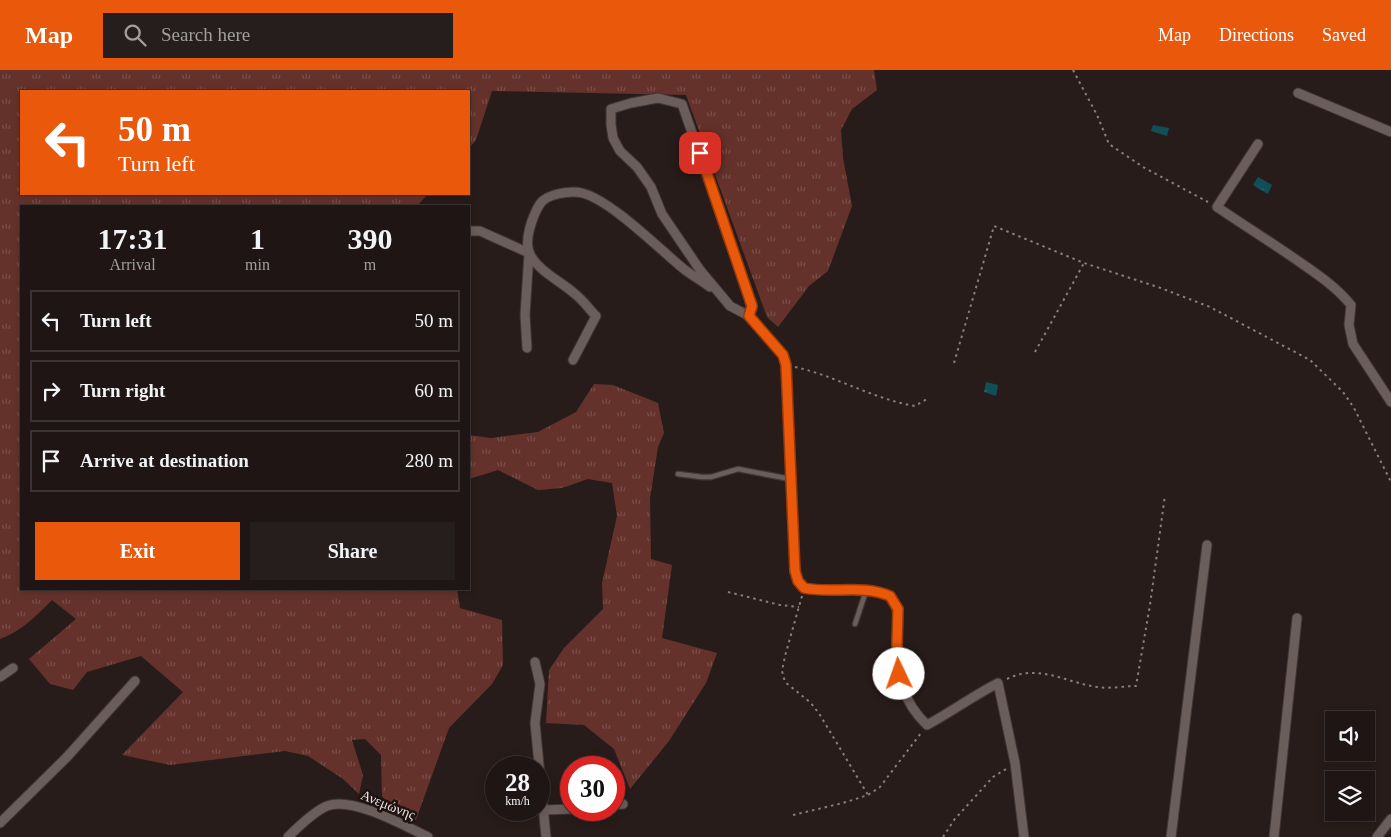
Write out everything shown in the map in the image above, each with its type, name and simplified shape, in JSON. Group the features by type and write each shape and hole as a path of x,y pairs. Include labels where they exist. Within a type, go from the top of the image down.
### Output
{"street":[{"path":"1298,93 1391,132"},
{"path":"749,316 752,306 747,290 682,104 658,98 611,109 613,138 620,151 637,167 650,187 662,214 716,291 730,306 749,316 783,355 786,365 795,571 798,581 804,588 813,590 866,590 890,596 898,609 897,644 899,674 905,696 915,713 927,725 972,696 998,684 1014,763 1024,837"},
{"path":"1258,144 1217,208 1293,257 1334,286 1343,295 1352,306 1349,325 1353,344 1391,402"},
{"path":"527,348 528,235 533,215 542,200 562,192 582,193 600,201 627,221 687,272 716,291"},
{"path":"470,231 480,231 529,253 545,272 576,294 596,316 574,360"},
{"path":"1171,837 1208,545"},
{"path":"1274,837 1297,618"},
{"path":"535,662 540,684 540,698 535,723 538,756"},
{"path":"0,678 13,668"},
{"path":"0,823 67,757 135,681"},
{"name":"Ανεμώνης","path":"288,837 301,824 327,806 345,803 379,814 428,837"},
{"path":"1377,837 1391,819"},
{"path":"545,821 546,837"}],"lane":[{"path":"678,474 711,477 738,469 790,479"},
{"path":"855,624 866,590"}],"path":[{"path":"1073,70 1097,115 1109,144 1143,167 1217,208"},
{"path":"954,363 994,226 1084,263 1158,286 1210,307 1310,360 1343,392 1354,408 1391,482"},
{"path":"1035,352 1084,263"},
{"path":"786,365 813,371 861,391 900,404 915,406 927,399"},
{"path":"998,684 1015,675 1044,673 1099,688 1136,686 1150,605 1165,494"},
{"path":"804,588 784,656 782,671 785,682 811,703 820,714 868,795"},
{"path":"728,592 780,605 798,607"},
{"path":"793,815 868,795 880,787 927,725"},
{"path":"943,837 954,820 993,777 1014,763"}],"green space":[{"path":"0,70 874,70 877,90 852,109 841,130 843,158 852,206 828,271 809,286 778,327 767,317 686,95 492,91 476,140 470,147 470,90 20,90 20,195 427,195 418,205 20,205 20,590 457,590 460,608 502,620 503,665 492,684 449,728 416,820 397,815 382,796 381,755 365,739 352,740 363,775 359,794 343,779 308,756 285,751 170,765 122,755 183,692 141,656 87,672 73,690 50,684 29,659 76,619 52,600 22,627 0,639"},
{"path":"594,384 613,385 658,403 664,433 658,447 650,498 651,559 672,565 662,638 717,653 706,683 669,741 630,789 625,776 625,756 617,756 614,749 584,725 546,723 549,670 564,648 603,609 602,583 617,516 612,483 588,479 562,488 538,490 498,470 470,479 470,435 491,438 538,432 576,412"}],"water":[{"path":"1153,125 1169,128 1167,136 1151,131"},
{"path":"1258,177 1272,185 1268,194 1253,185"},
{"path":"986,382 998,385 996,396 984,392"}],"route":[{"path":"700,153 722,223 752,306 749,316 783,355 786,365 792,526 795,571 798,581 804,588 813,590 859,590 890,596 898,609 897,644 899,674"}]}
